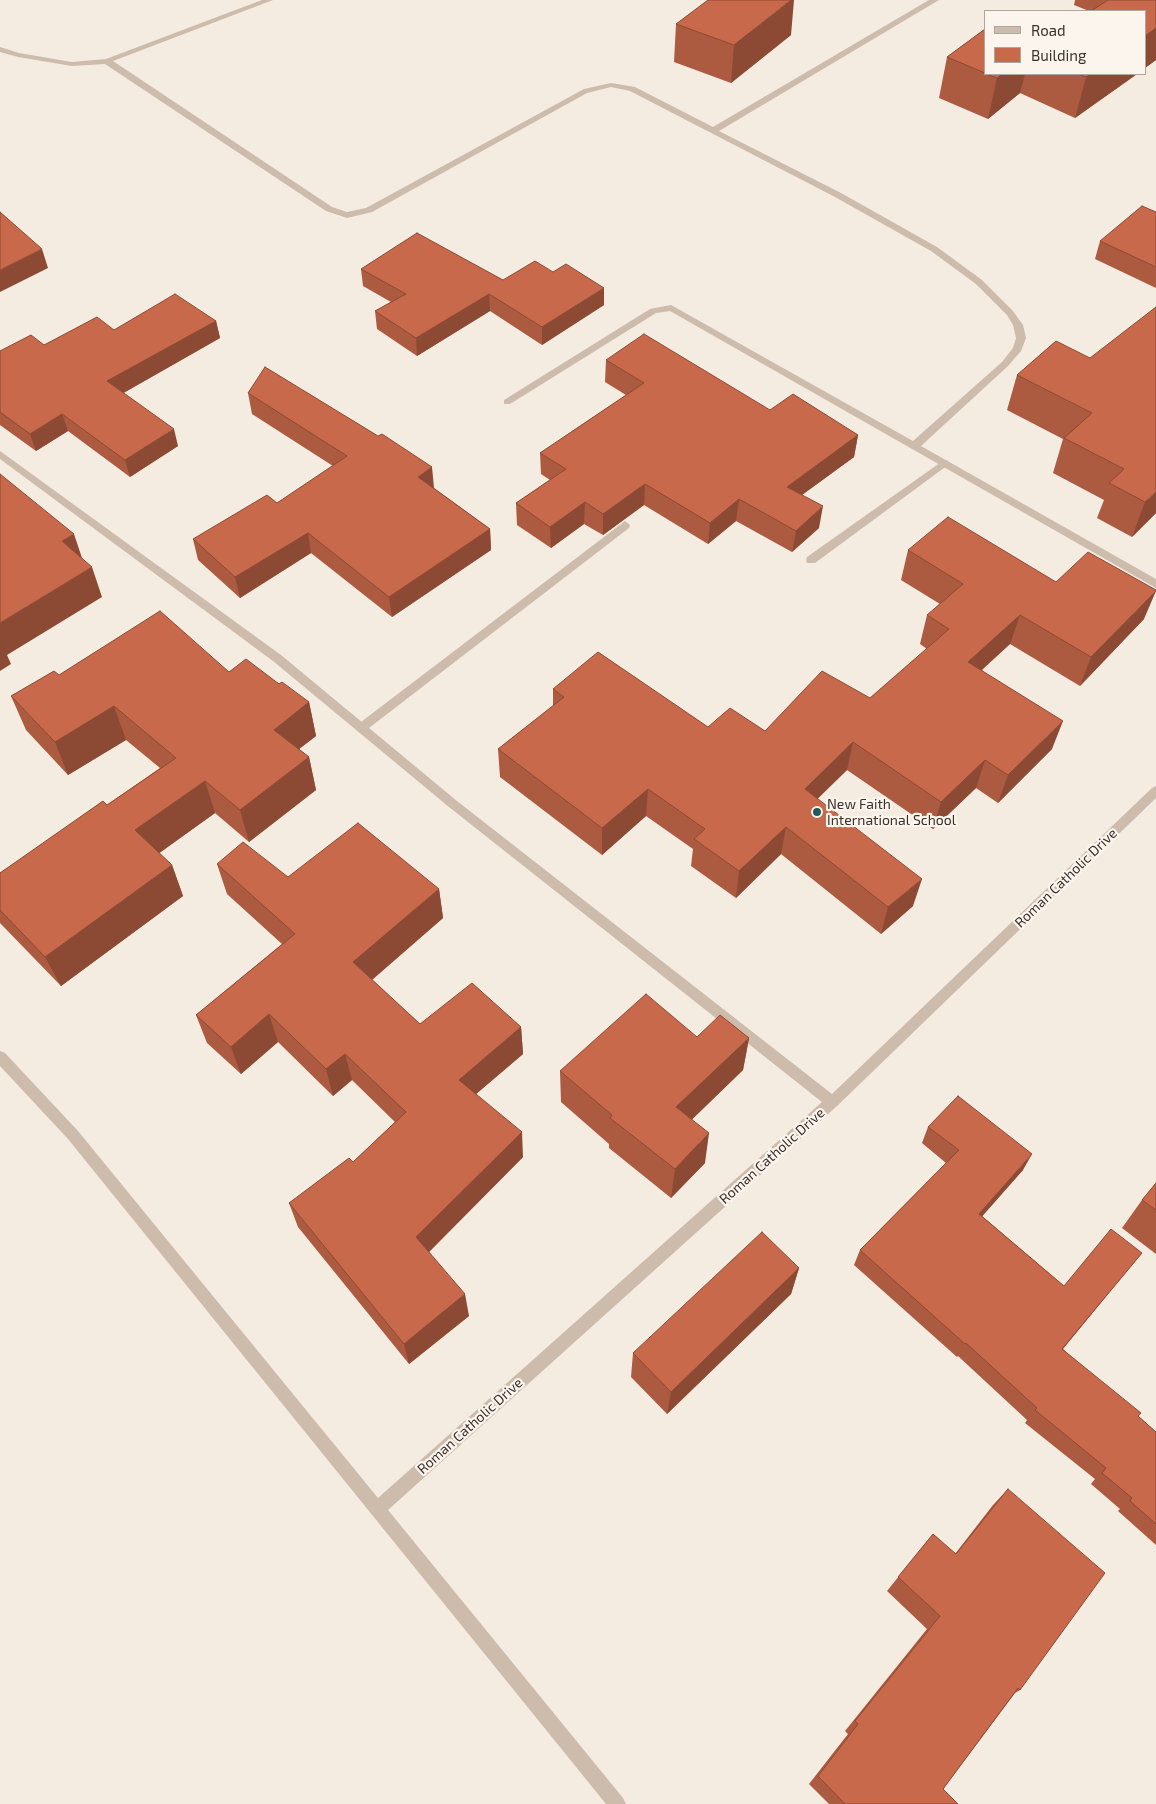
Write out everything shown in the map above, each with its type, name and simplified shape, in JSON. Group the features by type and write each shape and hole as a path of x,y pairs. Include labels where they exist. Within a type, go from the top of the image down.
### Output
{"street":[{"path":"0,49 18,55 72,64 107,60 269,0"},
{"path":"714,130 936,0"},
{"path":"107,60 329,209 347,214 369,210 584,90 611,84 632,89 880,217 960,267 998,299 1018,325 1021,338 1018,349 1005,364 915,445"},
{"path":"507,402 653,311 672,308 1156,584"},
{"path":"0,454 277,658 453,804 832,1102"},
{"path":"812,560 944,463"},
{"path":"361,728 625,525"},
{"name":"Roman Catholic Drive","path":"377,1510 832,1102 1156,791"},
{"path":"0,1056 73,1135 617,1804"}],"building":[{"path":"708,0 791,0 734,45 676,24"},
{"path":"1108,0 1156,0 1156,28 1146,35 1146,10 1093,10"},
{"path":"984,30 984,73 947,57"},
{"path":"989,75 1001,75 997,78"},
{"path":"1142,206 1156,212 1156,267 1100,241"},
{"path":"0,212 42,249 0,270"},
{"path":"417,233 503,280 535,261 553,272 566,264 604,288 542,327 489,294 416,338 375,311 406,294 361,269"},
{"path":"175,294 216,321 107,381 174,429 125,460 62,414 30,434 0,412 0,351 31,335 44,345 97,317 114,330"},
{"path":"1156,307 1156,492 1145,502 1109,483 1124,469 1064,438 1092,413 1017,375 1056,341 1090,358"},
{"path":"644,334 770,410 793,394 858,435 787,487 823,506 796,531 739,499 710,523 645,484 603,514 585,502 550,527 516,503 566,469 540,453 644,383 606,360"},
{"path":"265,367 378,436 382,434 432,467 418,477 490,529 389,597 308,533 235,577 193,539 267,495 277,503 347,456 248,393"},
{"path":"0,474 74,534 62,541 92,567 0,623"},
{"path":"948,517 1056,582 1088,552 1156,591 1091,657 1020,615 968,662 1063,721 1008,775 985,760 941,802 853,742 805,789 922,879 888,907 786,827 739,871 694,839 705,829 648,789 602,828 498,749 564,697 553,689 598,652 708,727 730,708 765,731 822,671 870,698 949,629 927,615 963,584 908,550"},
{"path":"160,611 229,672 246,659 279,684 282,682 309,702 274,730 309,757 240,810 205,781 135,830 172,865 45,957 0,910 0,873 103,801 107,805 176,758 114,706 55,742 11,696 54,671 59,675"},
{"path":"358,823 439,889 353,962 420,1024 472,983 521,1027 459,1080 522,1132 416,1237 465,1294 404,1344 289,1203 349,1158 353,1162 406,1112 345,1054 326,1069 269,1014 231,1047 196,1015 295,934 217,864 243,842 288,877"},
{"path":"646,994 697,1037 720,1015 749,1038 676,1107 709,1133 675,1169 610,1118 612,1115 560,1071"},
{"path":"958,1096 1032,1154 979,1214 1064,1286 1111,1229 1142,1253 1062,1349 1141,1413 1138,1416 1156,1432 1156,1524 1130,1501 1132,1498 1102,1473 1106,1468 1035,1410 1037,1408 966,1343 860,1250 959,1150 928,1127"},
{"path":"1156,1183 1156,1210 1142,1200"},
{"path":"762,1232 799,1268 671,1392 633,1353"},
{"path":"1008,1489 1105,1573 1020,1690 1018,1688 943,1789 958,1804 845,1804 818,1776 858,1724 855,1721 940,1616 898,1577 933,1534 956,1554"}],"place":[{"name":"New Faith International School","path":"817,812"}]}
